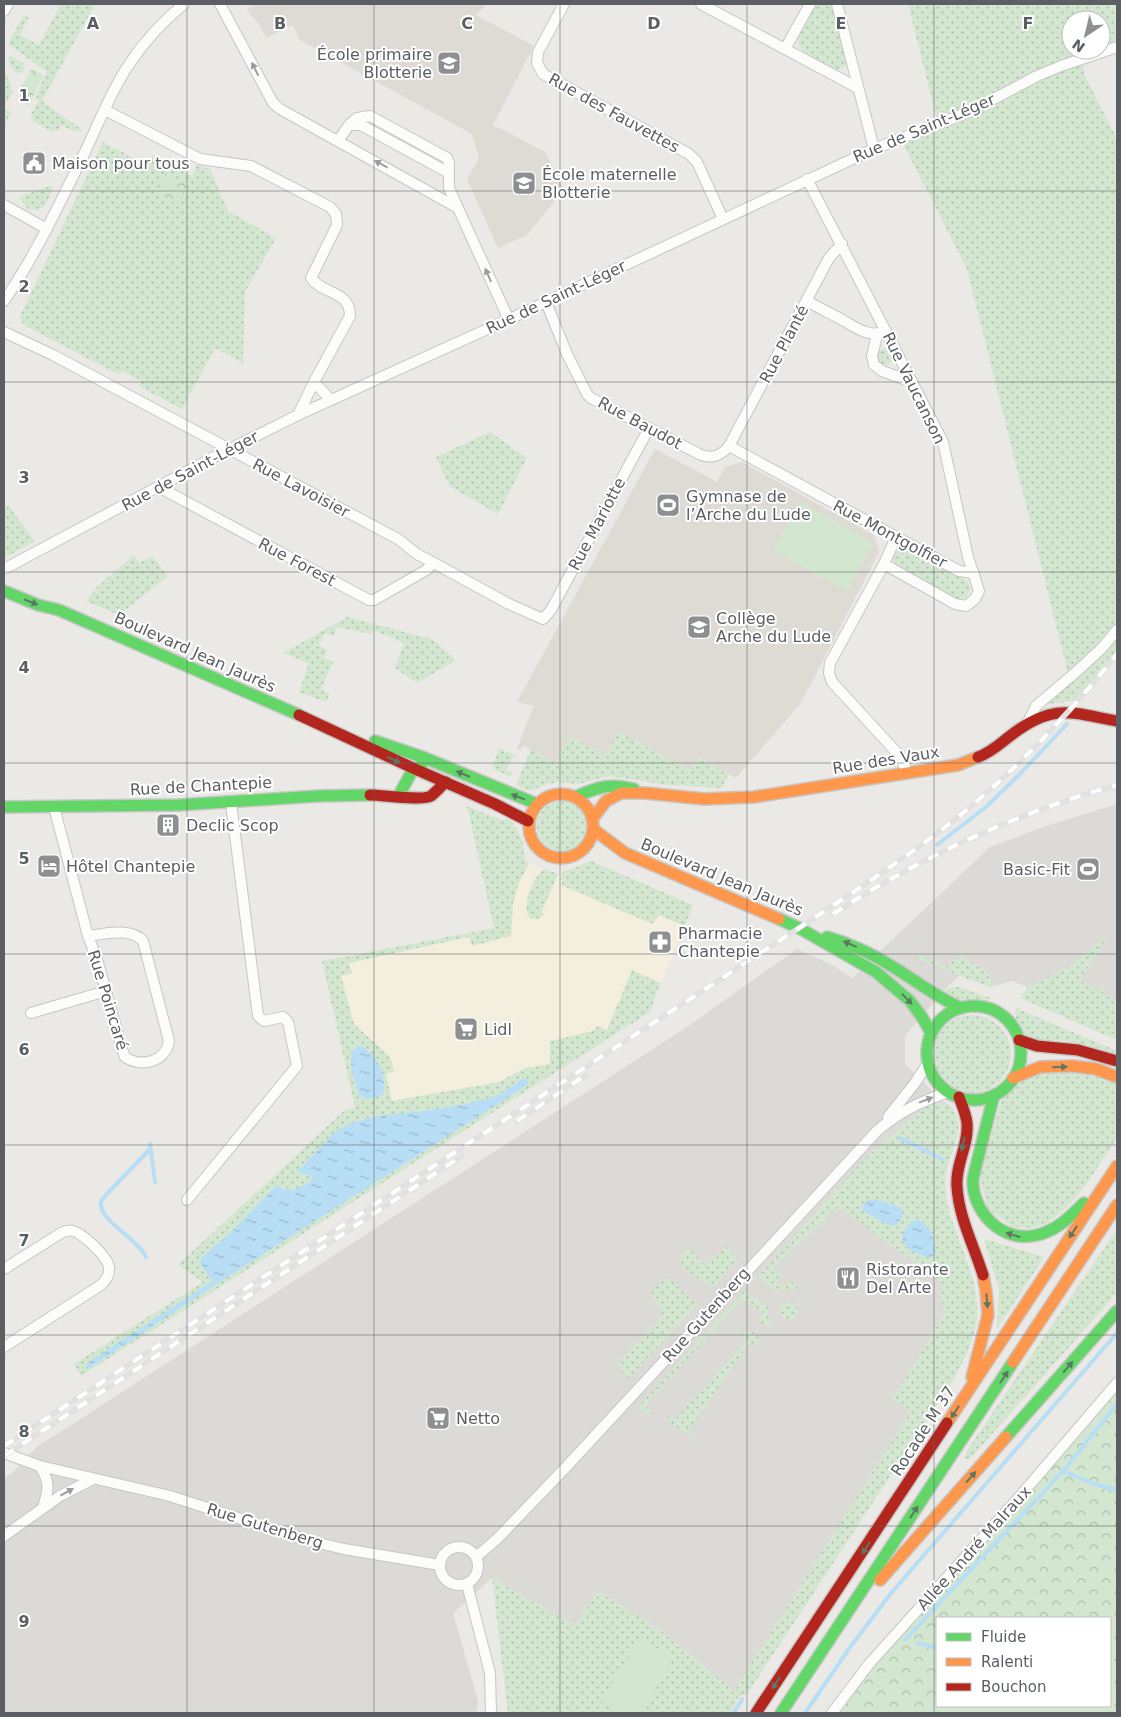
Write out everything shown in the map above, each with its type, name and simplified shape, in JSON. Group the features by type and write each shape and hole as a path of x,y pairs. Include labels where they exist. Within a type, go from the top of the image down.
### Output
{"main road":[{"name":"Boulevard Jean Jaurès","path":"4,580 43,596 59,610"},
{"name":"Boulevard Jean Jaurès","path":"4,592 38,605 59,610 318,723 422,764 538,804"},
{"name":"Rue des Vaux","path":"575,797 605,784 624,786 645,792 704,799 754,797 958,765 972,761 989,751 1039,716 1058,712 1084,714 1117,721"},
{"name":"Boulevard Jean Jaurès","path":"318,723 422,764 446,782 528,821"},
{"path":"399,795 411,773 422,764"},
{"name":"Rue de Chantepie","path":"4,807 231,803 318,796 399,795 414,798 429,797 446,782"},
{"name":"Rue des Vaux","path":"593,824 606,801 616,795 645,792"},
{"path":"555,794 566,794 575,797 584,803 589,810 593,824 591,839 593,849 561,858 542,852 532,838 528,821 538,804 555,794"},
{"name":"Boulevard Jean Jaurès","path":"593,824 625,853"},
{"name":"Boulevard Jean Jaurès","path":"593,849 625,853 806,931 884,978 910,1001 922,1017 931,1034"},
{"name":"Boulevard Jean Jaurès","path":"806,931 843,940 875,955 943,1000 961,1008"},
{"path":"976,1006 997,1012 1012,1027 1019,1040 1019,1066 1013,1078 1005,1088 994,1095 982,1099 970,1100 954,1095 940,1086 928,1063 927,1048 931,1034 938,1022 949,1013 961,1008 976,1006"},
{"path":"1019,1040 1037,1046 1078,1050 1117,1061"},
{"path":"1013,1078 1040,1067 1073,1066 1096,1069 1117,1077"},
{"path":"954,1095 966,1123 966,1134 958,1165 956,1186 960,1208 984,1276 988,1306 984,1334 972,1370 971,1388"},
{"path":"994,1095 973,1173 976,1204 994,1226 1008,1234 1021,1237 1049,1232 1077,1210 1110,1177"},
{"name":"Rocade M 37","path":"756,1713 1117,1166"},
{"path":"781,1713 1117,1205"},
{"path":"835,1632 1117,1311"}],"street":[{"path":"4,11 8,4"},
{"path":"4,301 27,266 47,229 128,66 170,15 184,4"},
{"path":"220,4 273,103 280,109 458,208"},
{"name":"Rue des Fauvettes","path":"564,4 538,52 537,64 543,74 693,157 723,219"},
{"path":"701,4 858,88"},
{"path":"785,49 810,4"},
{"path":"837,4 874,149"},
{"name":"Rue de Saint-Léger","path":"4,568 229,449 298,415 508,320 874,149 969,112 1037,76 1117,47"},
{"path":"105,110 200,159 251,166 330,207 336,214 337,225 311,278 315,283 345,299 350,307 350,316 298,415"},
{"path":"338,141 349,124 356,118 370,116 446,158 450,163 448,172 449,188 508,320"},
{"name":"Rue Vaucanson","path":"808,179 842,244 882,333 912,382 943,442 968,557 979,591 975,599 966,606 955,604 884,564"},
{"path":"4,205 47,229"},
{"name":"Rue Planté","path":"729,446 829,258 842,244"},
{"path":"807,301 857,329 869,334 882,333 872,356 874,365 882,371 912,382"},
{"name":"Rue Baudot","path":"546,302 567,354 587,394 707,457 722,454 729,446"},
{"name":"Rue Lavoisier","path":"4,332 53,355 398,539 417,554 509,604 544,619"},
{"path":"314,382 331,400"},
{"name":"Rue Mariotte","path":"544,619 551,610 649,428"},
{"name":"Rue Montgolfier","path":"729,446 959,571 974,573"},
{"name":"Rue Forest","path":"162,485 166,491 369,600 374,600 428,569 432,562"},
{"path":"896,537 884,564 830,663 829,673 832,682 898,755 908,773"},
{"path":"1028,722 1036,706 1102,648 1117,630"},
{"path":"187,1200 297,1066 288,1022 283,1017 264,1021 258,1016 231,803"},
{"name":"Rue Poincaré","path":"54,807 88,936 125,1057 137,1062 156,1060 166,1052 169,1041 143,941 139,937 125,932 88,936"},
{"path":"31,1013 106,991"},
{"path":"877,1131 915,1083 928,1063"},
{"name":"Rue Gutenberg","path":"476,1557 497,1539 576,1456 877,1131 897,1114 913,1105 954,1095"},
{"path":"4,1269 61,1233 69,1230 81,1234 105,1257 109,1264 108,1276 101,1285 4,1347"},
{"name":"Allée André Malraux","path":"832,1713 869,1664 1021,1495 1117,1383"},
{"name":"Rue Gutenberg","path":"4,1453 40,1466 170,1496 306,1540 440,1565"},
{"path":"40,1466 48,1484 48,1494 43,1507"},
{"path":"4,1536 27,1521 43,1507 93,1479"},
{"path":"455,1548 467,1549 476,1557 477,1573 475,1578 467,1584 454,1585 443,1578 440,1565 444,1554 455,1548"},
{"path":"467,1584 490,1673 491,1713"}],"shaded area":[{"path":"254,4 487,4 476,15 534,46 493,125 545,152 564,189 527,235 498,248 467,179 479,158 472,134 300,40 293,25 266,38 259,24 247,10"},
{"name":"Collège Arche du Lude","path":"655,449 717,482 725,467 742,462 874,535 879,552 801,703 736,778 699,758 692,771 619,732 605,755 571,737 556,763 523,745 520,750 517,748 534,706 517,702"},
{"path":"1117,804 1117,1028 1030,985 1027,987 1012,981 995,986 961,974 946,988 905,1036 905,1064 944,1102 953,1108 958,1130 947,1166 945,1181 946,1198 950,1216 973,1280 977,1305 975,1326 953,1380 747,1694 739,1696 657,1628 598,1591 575,1626 492,1578 453,1613 478,1701 476,1713 4,1713 4,1478 11,1474 37,1447 684,1029 797,949 834,966 852,978 990,847 1043,827"},
{"path":"467,806 504,821 506,818 515,825 525,851 525,861 561,876 564,871 591,861 693,905 650,1012 576,1058 523,1069 499,1082 355,1108 322,961 494,928"}],"green space":[{"path":"61,4 95,4 42,101 82,130 81,132 76,130 75,132 61,125 58,131 54,129 53,132 32,121 33,118 30,116 39,100 35,97 47,72 8,44 24,15 29,18 20,35 39,45"},
{"path":"816,4 833,4 847,58 845,67 838,70 809,56 802,50 799,44 802,30"},
{"path":"908,4 1117,4 1117,47 1111,49 1111,10 1061,10 1061,60 1083,60 1084,74 1117,139 1117,652 1079,700 1028,707 1068,673 967,269 900,138 938,124"},
{"path":"11,56 24,64 24,70 19,74 9,64 8,59"},
{"path":"4,69 13,91 4,107"},
{"path":"32,69 44,75 29,105 22,102 19,91"},
{"path":"4,107 11,112 4,126"},
{"path":"103,142 147,165 153,155 192,176 197,165 210,169 228,211 276,238 245,292 243,363 215,348 182,409 139,386 141,381 122,371 119,375 26,326 20,316"},
{"path":"166,173 187,185 176,204 155,192"},
{"path":"50,186 54,188 45,205 38,210 28,209 19,197"},
{"path":"885,349 891,351 893,357 891,363 885,365 879,363 877,357 879,351"},
{"path":"490,432 527,458 498,514 449,486 436,457"},
{"path":"800,502 874,543 847,591 773,550"},
{"path":"8,505 35,541 4,558 4,510"},
{"path":"899,549 908,549 966,580 970,589 966,598 955,599 896,566 893,557"},
{"path":"134,555 139,563 152,556 168,576 119,615 86,601 99,585"},
{"path":"347,617 432,639 456,660 417,683 395,668 404,643 373,630 371,634 336,627 334,636 325,633 319,645 327,650 324,658 333,662 321,689 330,694 326,702 299,692 309,663 283,653"},
{"path":"619,732 691,771 699,758 729,774 721,788 668,785 609,776 578,784 558,782 547,784 533,790 526,790 516,785 531,749 556,763 571,737 605,755"},
{"path":"499,748 517,756 516,758 513,757 506,769 512,773 510,777 492,768"},
{"path":"562,801 576,805 583,812 587,826 583,840 576,847 562,851 548,847 541,840 537,826 541,812 548,805"},
{"path":"467,806 504,821 506,818 515,826 521,837 525,861 529,863 519,883 513,903 511,936 472,946 469,937 349,963 352,973 341,976 354,1024 390,1057 394,1071 386,1074 392,1101 499,1082 523,1069 550,1064 550,1041 592,1031 598,1026 607,1030 632,970 661,983 650,1012 81,1376 74,1364 203,1282 178,1265 346,1109 355,1108 322,961 494,928"},
{"path":"591,861 693,905 685,926 659,915 652,924 561,885 563,880 559,880 564,871"},
{"path":"544,869 558,874 541,913 544,914 538,919 530,919 527,907 529,892 535,879"},
{"path":"1109,934 1080,979 1099,991 1104,984 1106,985 1102,992 1117,1002 1117,1040 1020,998 1030,985 1032,986 1069,967"},
{"path":"919,954 949,968 953,959 963,957 987,972 993,988 917,958"},
{"path":"959,987 993,999 957,1000 942,995 945,990"},
{"path":"1016,1008 1117,1051 1117,1054 1074,1042 1037,1040 1028,1037 1021,1031 1016,1017"},
{"path":"972,1015 987,1018 1000,1026 1008,1039 1011,1054 1008,1069 1000,1082 987,1090 972,1093 957,1090 944,1082 936,1069 933,1054 936,1039 944,1026 957,1018"},
{"path":"1039,1072 1094,1073 1117,1081 1117,1138 1086,1185 1067,1207 1047,1224 1031,1228 1012,1227 988,1209 980,1178 1001,1101 1019,1083"},
{"path":"936,1102 950,1107 958,1120 957,1137 945,1176 945,1183 950,1214 975,1289 977,1314 974,1334 967,1353 953,1380 747,1694 739,1696 731,1713 508,1713 492,1578 575,1626 598,1591 657,1628 739,1695 737,1686 910,1413 893,1398 945,1312 940,1295 942,1282 838,1207 773,1268 782,1275 775,1283 783,1288 790,1281 798,1286 797,1290 778,1292 758,1277 864,1160 927,1105"},
{"path":"1117,1229 1117,1293 970,1459 964,1459 966,1452"},
{"path":"984,1239 1044,1257 997,1329 999,1289"},
{"path":"689,1247 704,1265 727,1247 738,1259 712,1289 682,1266 682,1255"},
{"path":"668,1278 675,1282 697,1305 628,1379 621,1371 619,1364 661,1317 662,1309 651,1292"},
{"path":"744,1291 768,1307 771,1326 766,1326 758,1321 764,1313 742,1299 645,1405 653,1414 643,1411 639,1406"},
{"path":"789,1302 795,1305 798,1311 795,1317 789,1320 783,1317 780,1311 783,1305"},
{"path":"746,1331 754,1332 757,1335 759,1340 757,1347 750,1342 688,1431 696,1437 692,1438 669,1422 668,1414 675,1420 748,1340 741,1334"},
{"path":"1117,1383 1117,1713 832,1713"},
{"path":"639,1638 674,1658 641,1713 619,1713 601,1702"}],"water":[{"path":"362,1046 378,1063 381,1070 384,1090 383,1094 379,1097 367,1098 359,1094 352,1069 351,1057 356,1047"},
{"path":"522,1079 526,1079 529,1083 88,1369 86,1364 212,1281 200,1262 201,1258 230,1233 276,1186 290,1190 311,1182 312,1176 297,1172 335,1132 345,1126 365,1119 450,1107 484,1100 503,1092"},
{"path":"874,1199 898,1206 902,1210 902,1217 898,1224 891,1226 863,1211 862,1207 867,1201"},
{"path":"917,1220 929,1228 936,1252 932,1257 915,1253 903,1240 906,1228"}],"waterway":[{"path":"937,845 987,806 1067,724"},
{"path":"900,1138 942,1159"},
{"path":"150,1144 155,1182"},
{"path":"146,1257 136,1244 105,1215 101,1208 101,1202 150,1149"},
{"path":"805,1713 851,1646 892,1592 1117,1333"},
{"path":"1063,1471 1117,1404"},
{"path":"905,1640 1063,1471 1094,1484 1117,1490"},
{"path":"918,1643 936,1648"},
{"path":"734,1713 742,1699"}],"railway":[{"path":"4,1446 799,928 900,860 958,817 1001,780 1062,719 1117,654"},
{"path":"833,914 900,874 970,839 1042,809 1117,785"},
{"path":"517,1121 586,1075"},
{"path":"4,1456 462,1156"}],"traffic: fast":[{"path":"4,591 38,605 59,610 299,715"},
{"path":"375,741 425,758 537,804"},
{"path":"399,795 411,773 422,764"},
{"path":"575,797 610,786 634,789"},
{"path":"4,807 179,805 318,796 370,795"},
{"path":"779,919 799,928 876,972 910,1001 931,1033"},
{"path":"827,937 872,955 936,995 961,1008"},
{"path":"974,1006 992,1010 1007,1020 1017,1035 1021,1053 1017,1071 1007,1086 992,1096 974,1100 956,1096 941,1086 931,1071 927,1053 931,1035 941,1020 956,1010 974,1006"},
{"path":"994,1095 973,1178 977,1202 983,1213 1001,1230 1012,1235 1037,1235 1057,1227 1084,1203"},
{"path":"1006,1437 1117,1311"},
{"path":"781,1713 1013,1362"}],"traffic: slow":[{"path":"593,818 606,801 621,793 645,793 704,799 754,797 958,765 978,757"},
{"path":"561,794 579,800 587,808 593,826 587,844 579,852 561,858 543,852 535,844 529,826 535,808 543,800 561,794"},
{"path":"593,829 625,853 779,919"},
{"path":"1013,1078 1040,1067 1073,1066 1096,1069 1117,1077"},
{"path":"947,1423 1117,1166"},
{"path":"1013,1362 1117,1205"},
{"path":"972,1377 988,1315 983,1275"},
{"path":"880,1580 1006,1437"}],"traffic: jam":[{"path":"978,757 992,750 1028,724 1052,714 1075,713 1117,721"},
{"path":"299,715 495,804 528,821"},
{"path":"370,795 411,798 426,797 431,796 446,782"},
{"path":"1019,1040 1037,1046 1078,1050 1117,1061"},
{"path":"959,1097 966,1116 967,1131 958,1171 958,1198 983,1275"},
{"path":"756,1713 947,1423"}],"place":[{"name":"École primaire Blotterie","path":"449,63"},
{"name":"Maison pour tous","path":"34,163"},
{"name":"École maternelle Blotterie","path":"524,183"},
{"name":"Gymnase de l’Arche du Lude","path":"668,505"},
{"name":"Collège Arche du Lude","path":"699,627"},
{"name":"Declic Scop","path":"168,825"},
{"name":"Hôtel Chantepie","path":"49,866"},
{"name":"Basic-Fit","path":"1088,869"},
{"name":"Pharmacie Chantepie","path":"660,942"},
{"name":"Lidl","path":"466,1029"},
{"name":"Ristorante Del Arte","path":"848,1278"},
{"name":"Netto","path":"438,1418"}]}
